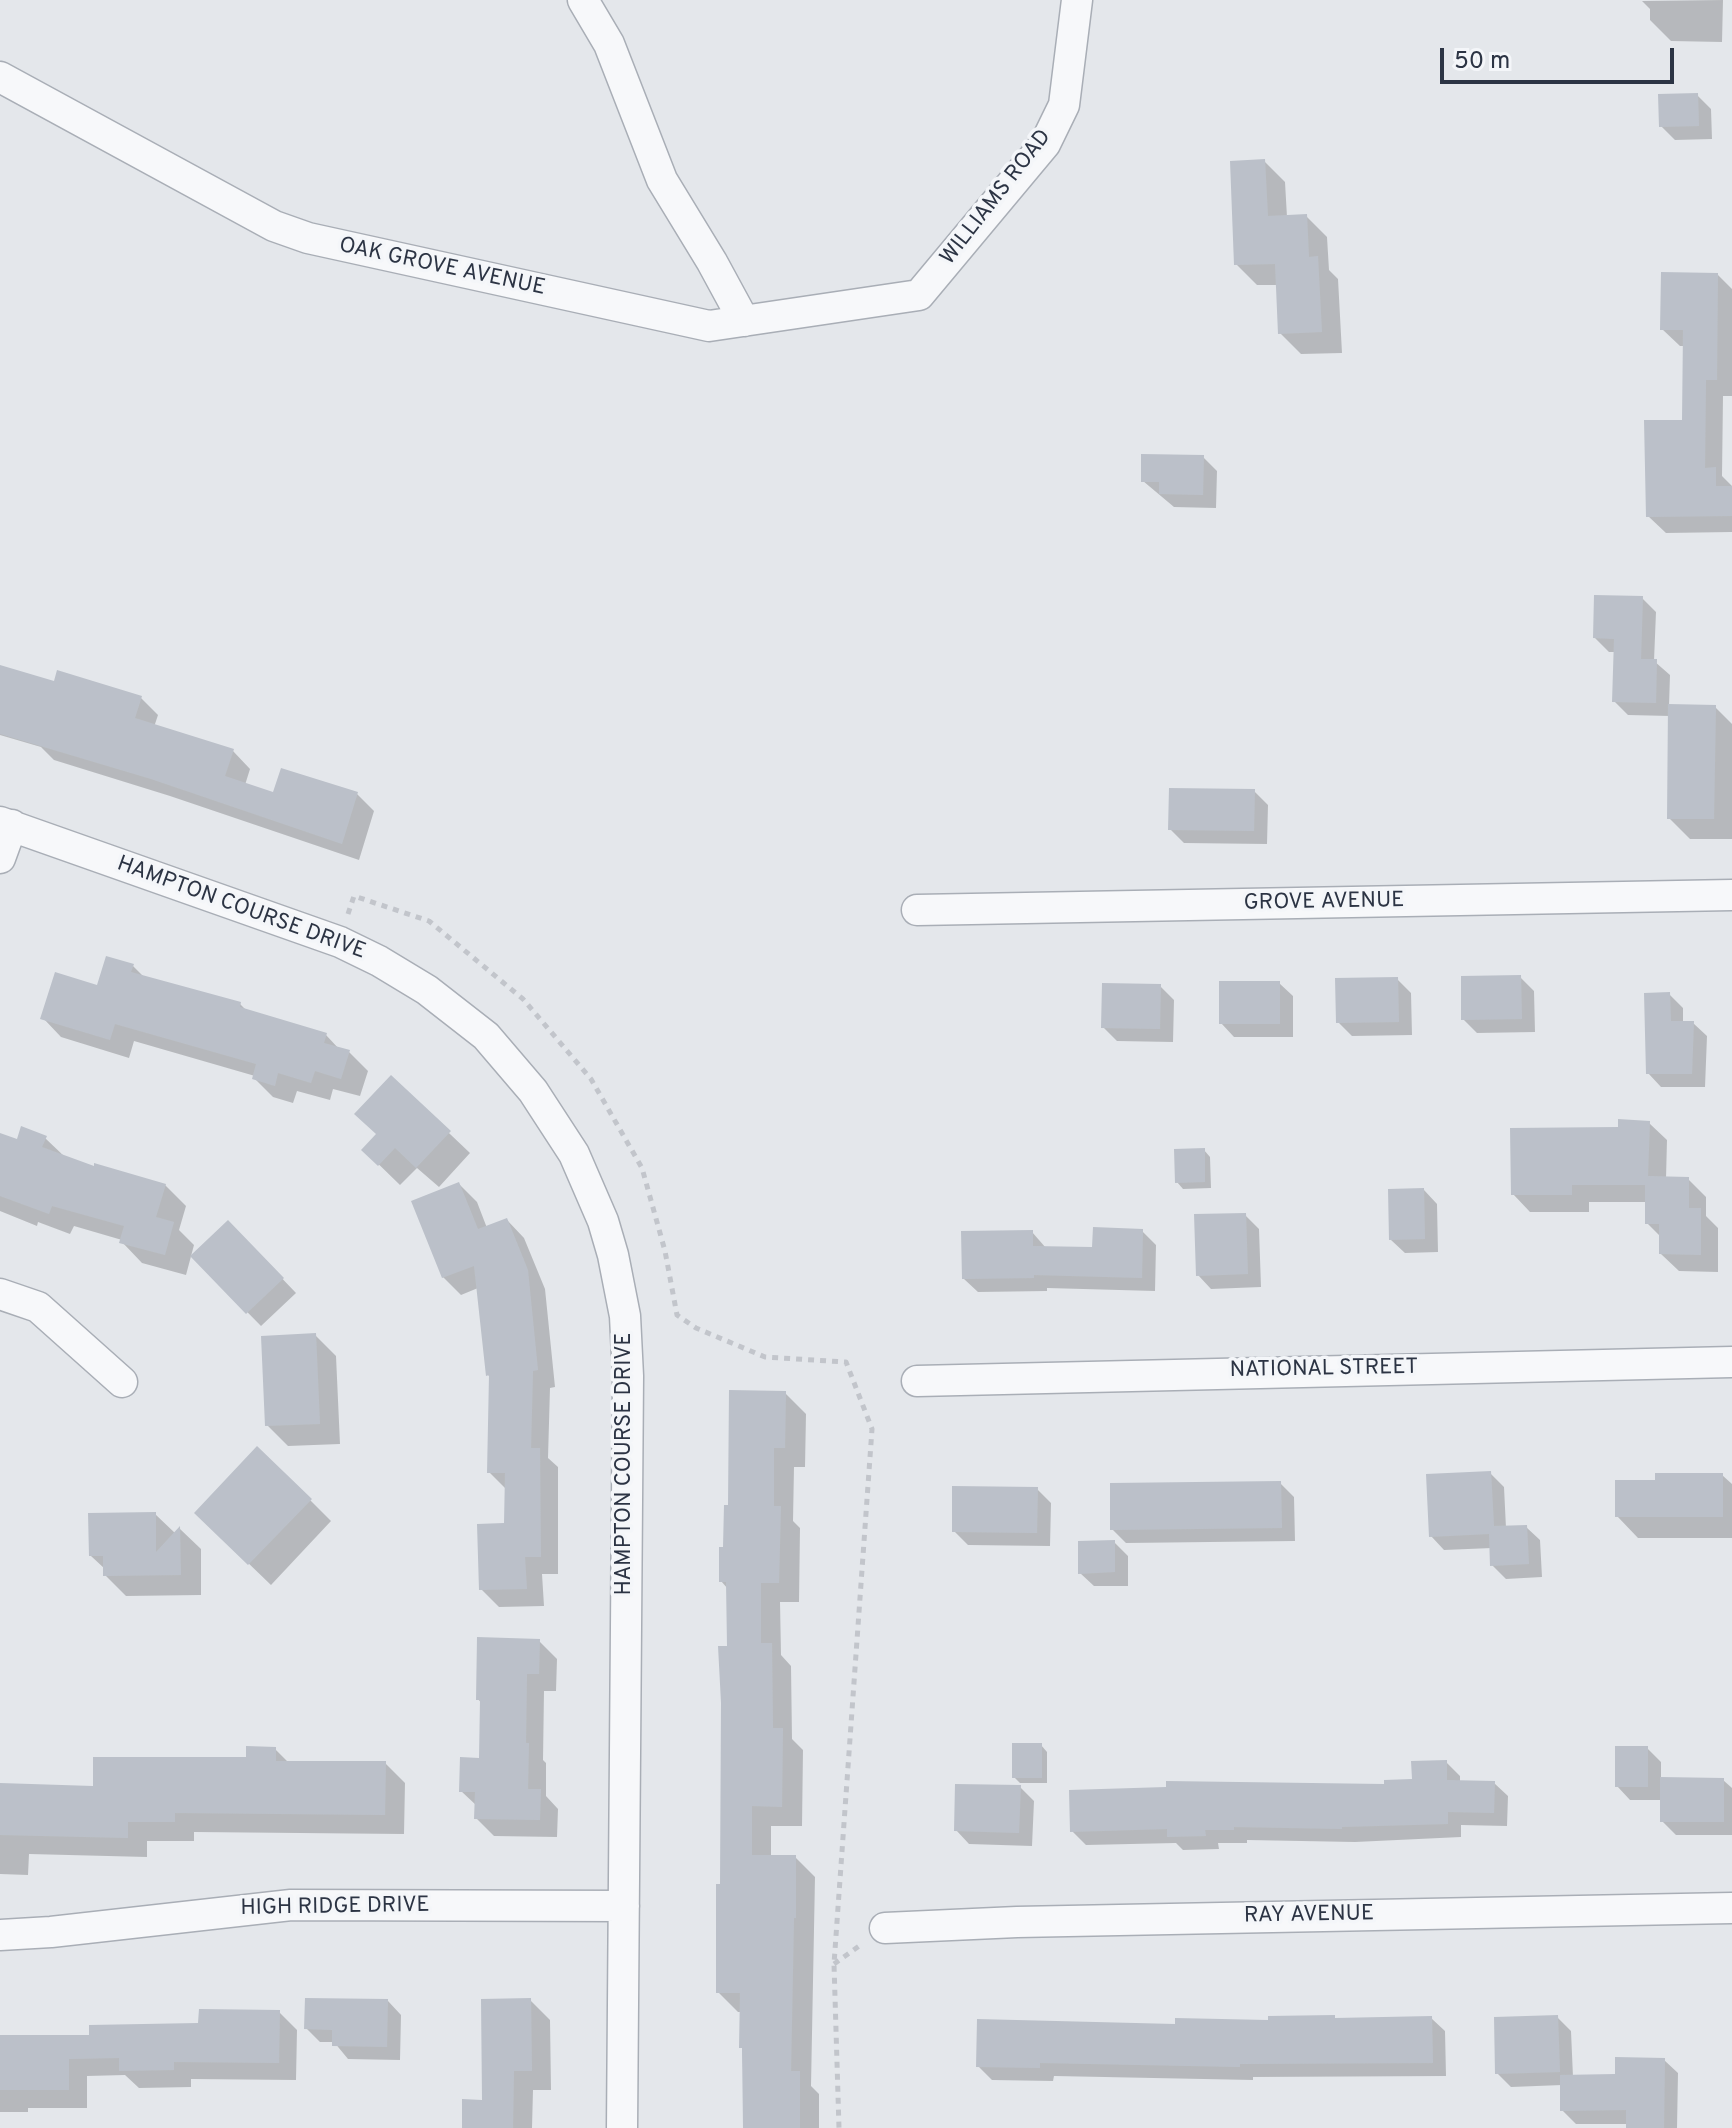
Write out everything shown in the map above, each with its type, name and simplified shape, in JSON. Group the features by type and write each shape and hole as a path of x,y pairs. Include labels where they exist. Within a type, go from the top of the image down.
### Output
{"street":[{"path":"583,0 609,44 662,180 744,321"},
{"name":"WILLIAMS ROAD","path":"919,295 1045,144 1064,105 1077,0"},
{"name":"OAK GROVE AVENUE","path":"0,77 274,226 308,238 709,326 919,295"},
{"path":"0,858 6,824"},
{"name":"HAMPTON COURSE DRIVE","path":"6,824 340,942 379,961 427,990 486,1036 533,1091 574,1154 610,1243 625,1316 628,1376 622,2128"},
{"name":"GROVE AVENUE","path":"917,910 1732,895"},
{"path":"0,1294 38,1307 122,1382"},
{"name":"NATIONAL STREET","path":"917,1381 1732,1362"},
{"name":"HIGH RIDGE DRIVE","path":"0,1935 291,1905 624,1906"},
{"name":"RAY AVENUE","path":"885,1928 1033,1921 1732,1908"}],"path":[{"path":"340,942 354,896 429,921 523,999 591,1079 642,1168 665,1251 677,1315 696,1328 765,1357 846,1362 872,1429 834,1964 839,2128"}],"building":[{"path":"1698,93 1699,126 1659,127 1658,94"},
{"path":"1265,159 1268,216 1307,214 1309,257 1318,256 1322,332 1278,334 1275,264 1234,265 1230,161"},
{"path":"1661,272 1718,273 1717,380 1706,380 1705,468 1716,467 1716,486 1732,486 1732,516 1646,517 1644,420 1682,420 1683,330 1660,330"},
{"path":"1141,454 1204,455 1203,495 1159,494 1159,482 1141,482"},
{"path":"1594,595 1643,596 1641,659 1657,659 1656,703 1612,702 1614,639 1593,638"},
{"path":"0,665 54,681 57,670 142,696 135,718 234,749 225,776 273,792 281,768 358,792 342,844 151,779 0,734"},
{"path":"1668,704 1716,705 1714,819 1667,819"},
{"path":"1169,788 1255,789 1254,831 1168,830"},
{"path":"106,956 134,964 131,972 241,1002 240,1007 327,1033 324,1043 350,1050 341,1079 315,1071 311,1083 278,1073 275,1086 252,1079 256,1064 115,1024 110,1040 40,1019 55,972 97,985"},
{"path":"1521,975 1522,1019 1461,1020 1461,976"},
{"path":"1398,977 1399,1022 1336,1023 1335,978"},
{"path":"1219,981 1280,981 1280,1024 1219,1024"},
{"path":"1102,983 1161,984 1160,1029 1101,1028"},
{"path":"1670,992 1671,1021 1694,1021 1692,1074 1646,1074 1644,993"},
{"path":"391,1075 451,1131 416,1168 395,1148 378,1166 361,1150 376,1134 354,1114"},
{"path":"1618,1119 1650,1121 1648,1176 1689,1177 1689,1208 1701,1208 1701,1255 1659,1254 1659,1224 1645,1224 1645,1185 1572,1185 1572,1195 1511,1195 1510,1128 1618,1127"},
{"path":"21,1126 47,1136 42,1147 94,1166 94,1163 166,1184 156,1217 174,1222 165,1255 119,1243 124,1226 52,1206 49,1214 0,1196 0,1133 17,1139"},
{"path":"1205,1148 1205,1182 1175,1183 1174,1149"},
{"path":"459,1182 478,1229 507,1218 528,1270 538,1370 533,1371 531,1448 540,1448 541,1557 525,1557 527,1589 479,1590 477,1524 504,1523 505,1473 487,1473 489,1375 486,1376 474,1266 442,1278 411,1201"},
{"path":"1424,1188 1425,1239 1389,1240 1388,1189"},
{"path":"1246,1213 1248,1274 1196,1276 1194,1214"},
{"path":"228,1220 284,1278 246,1314 190,1256"},
{"path":"1093,1227 1143,1229 1142,1278 1034,1275 1034,1278 962,1279 961,1231 1033,1230 1033,1246 1092,1247"},
{"path":"316,1333 320,1424 265,1426 261,1336"},
{"path":"729,1390 786,1391 785,1448 774,1448 774,1506 781,1506 779,1583 761,1583 761,1643 772,1643 773,1728 783,1728 782,1807 752,1806 752,1855 796,1855 791,2071 800,2071 800,2128 743,2128 740,1993 716,1993 716,1884 720,1884 721,1703 718,1646 727,1646 726,1582 719,1582 719,1547 723,1547 724,1505 728,1505"},
{"path":"257,1446 312,1499 248,1565 194,1513"},
{"path":"1491,1471 1494,1526 1527,1525 1529,1564 1490,1566 1489,1534 1429,1537 1426,1474"},
{"path":"1655,1473 1723,1473 1723,1517 1615,1517 1615,1480 1655,1480"},
{"path":"1281,1481 1282,1528 1110,1530 1110,1483"},
{"path":"952,1486 1038,1487 1037,1533 952,1532"},
{"path":"156,1512 156,1552 180,1526 181,1575 103,1576 103,1556 89,1556 88,1513"},
{"path":"1115,1540 1115,1572 1078,1574 1078,1541"},
{"path":"477,1637 540,1639 539,1674 527,1674 526,1743 529,1743 528,1789 541,1789 540,1820 474,1819 475,1792 459,1792 460,1757 479,1758"},
{"path":"1012,1743 1042,1743 1042,1778 1012,1778"},
{"path":"246,1746 276,1747 276,1761 386,1761 385,1815 175,1813 175,1822 128,1822 128,1838 0,1835 0,1783 93,1786 93,1757 246,1757"},
{"path":"1615,1746 1648,1746 1648,1787 1615,1787"},
{"path":"1447,1760 1447,1780 1495,1781 1494,1813 1448,1812 1448,1824 1342,1829 1234,1827 1234,1830 1205,1830 1206,1836 1167,1837 1167,1829 1070,1832 1069,1790 1166,1787 1166,1781 1384,1784 1384,1780 1412,1779 1411,1761"},
{"path":"1660,1777 1724,1778 1724,1822 1660,1822"},
{"path":"955,1784 1021,1785 1019,1833 954,1831"},
{"path":"305,1998 388,1999 387,2047 332,2046 332,2030 304,2029"},
{"path":"531,1998 532,2071 514,2071 513,2128 462,2128 462,2099 482,2100 481,1999"},
{"path":"199,2009 280,2010 279,2063 174,2062 174,2070 119,2071 119,2058 69,2059 69,2090 0,2090 0,2035 89,2035 89,2025 198,2023"},
{"path":"1335,2015 1335,2018 1432,2016 1433,2063 1240,2064 1240,2067 1040,2063 1040,2068 976,2067 977,2019 1175,2024 1175,2018 1268,2020 1268,2016"},
{"path":"1558,2015 1560,2072 1495,2074 1494,2017"},
{"path":"1615,2057 1665,2058 1664,2128 1626,2128 1626,2110 1560,2111 1560,2075 1615,2074"}]}
